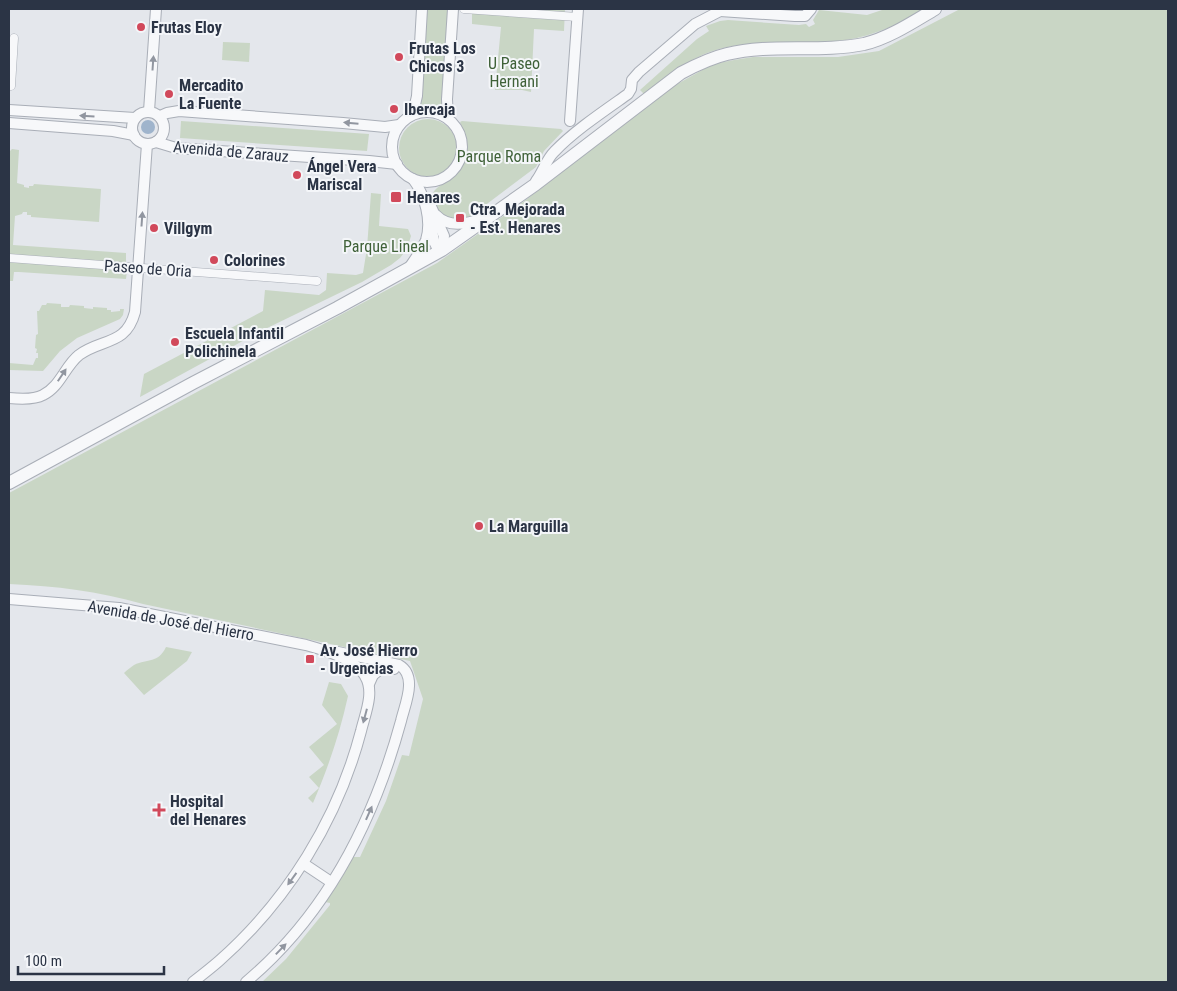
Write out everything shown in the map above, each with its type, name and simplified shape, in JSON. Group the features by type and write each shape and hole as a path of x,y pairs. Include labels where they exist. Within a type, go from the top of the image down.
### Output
{"street":[{"path":"149,111 156,9"},
{"path":"408,117 420,112 431,111 448,118 455,125 462,140 462,155 451,174 431,182 413,179 404,173 393,155 392,144 394,134 414,108 417,96 422,9"},
{"path":"448,118 447,99 453,9"},
{"path":"464,9 578,13 570,121"},
{"path":"530,188 555,151 628,94 631,89 632,80 639,72 694,24 720,10 804,16 811,9"},
{"path":"9,483 193,382 407,270 441,250 530,188 681,73 706,61 746,51 863,44 896,31 936,9"},
{"path":"11,86 14,38"},
{"path":"9,110 135,118"},
{"path":"134,136 132,126 135,118 149,111 160,116 167,112 179,111 385,127 399,126"},
{"name":"Avenida de Zarauz","path":"152,143 162,137 165,130 164,122 160,116"},
{"name":"Avenida de Zarauz","path":"9,123 113,131 134,136 139,141 176,148 397,164"},
{"path":"9,398 44,395 55,386 72,361 80,354 116,340 127,331 134,312 152,143"},
{"path":"413,179 422,194 429,212 435,246 441,250"},
{"path":"407,270 426,241 429,212 428,194 431,182"},
{"path":"429,212 446,222 460,224 473,222 495,213"},
{"name":"Paseo de Oria","path":"9,258 317,280"},
{"name":"Avenida de José del Hierro","path":"9,599 120,608 399,665 405,668 409,679"},
{"path":"193,982 220,960 281,896 304,864 340,795 357,746 370,696 369,684 365,674 357,667 328,651"},
{"path":"246,982 288,942 312,911 360,833 384,778 405,704 409,679 402,672 383,667 373,675 369,684"},
{"path":"304,864 331,882"}],"green space":[{"path":"426,9 449,9 442,107 440,108 421,107 419,105"},
{"name":"U Paseo Hernani","path":"472,9 565,9 564,31 534,29 531,92 495,90 501,27 472,24"},
{"path":"885,9 928,9 888,28 857,38 830,42 750,44 708,52 689,62 644,94 640,90 697,39 709,31 706,26 720,21 806,24 809,27 815,24 813,20 819,10 867,15"},
{"path":"960,9 1168,9 1168,982 262,982 286,959 330,905 330,903 325,902 352,857 360,857 386,801 402,755 409,756 423,699 410,661 93,592 9,584 9,493 437,263 523,202 672,87 713,64 753,57 838,57 879,51"},
{"path":"223,42 250,43 249,62 222,60"},
{"path":"422,119 434,119 449,127 457,142 457,154 449,169 434,177 422,177 407,169 399,154 399,142 407,127"},
{"path":"181,121 369,134 367,151 180,138"},
{"name":"Parque Roma","path":"460,122 561,129 563,131 544,151 536,167 471,216 456,219 440,215 434,205 432,196 435,189 455,175 466,154 466,138"},
{"path":"12,149 19,150 17,183 24,185 24,187 29,188 29,186 34,184 101,189 99,222 31,217 31,215 27,215 27,212 23,212 15,216 13,245 126,253 126,263 9,255 9,162"},
{"name":"Parque Lineal","path":"371,193 381,194 379,226 408,229 411,236 407,249 400,258 362,282 259,332 140,397 144,374 263,311 265,290 319,295 326,290 327,273 356,275 363,273"},
{"path":"9,260 127,270 126,279 14,272 13,281 10,281 9,296"},
{"path":"47,303 61,304 61,307 69,307 70,305 93,309 93,307 107,308 111,312 124,309 120,319 77,338 60,351 43,371 9,370 9,363 33,365 36,358 38,358 37,349 35,348 36,335 38,334 37,311 39,311 42,305"},
{"path":"166,647 192,652 187,661 144,695 124,673 134,665 160,656"},
{"path":"329,682 341,684 348,696 333,750 324,777 313,803 308,798 319,788 309,777 324,765 309,747 337,724 322,705"}],"water":[{"path":"148,120 153,122 155,127 153,132 148,134 143,132 141,127 143,122"}],"place":[{"name":"Frutas Eloy","path":"141,27"},
{"name":"Frutas Los Chicos 3","path":"399,57"},
{"name":"Mercadito La Fuente","path":"169,94"},
{"name":"Ibercaja","path":"394,109"},
{"name":"Ángel Vera Mariscal","path":"297,175"},
{"name":"Henares","path":"396,197"},
{"name":"Ctra. Mejorada - Est. Henares","path":"460,218"},
{"name":"Villgym","path":"154,228"},
{"name":"Colorines","path":"214,260"},
{"name":"Escuela Infantil Polichinela","path":"175,342"},
{"name":"La Marguilla","path":"479,526"},
{"name":"Av. José Hierro - Urgencias","path":"310,659"},
{"name":"Hospital del Henares","path":"159,810"}]}
